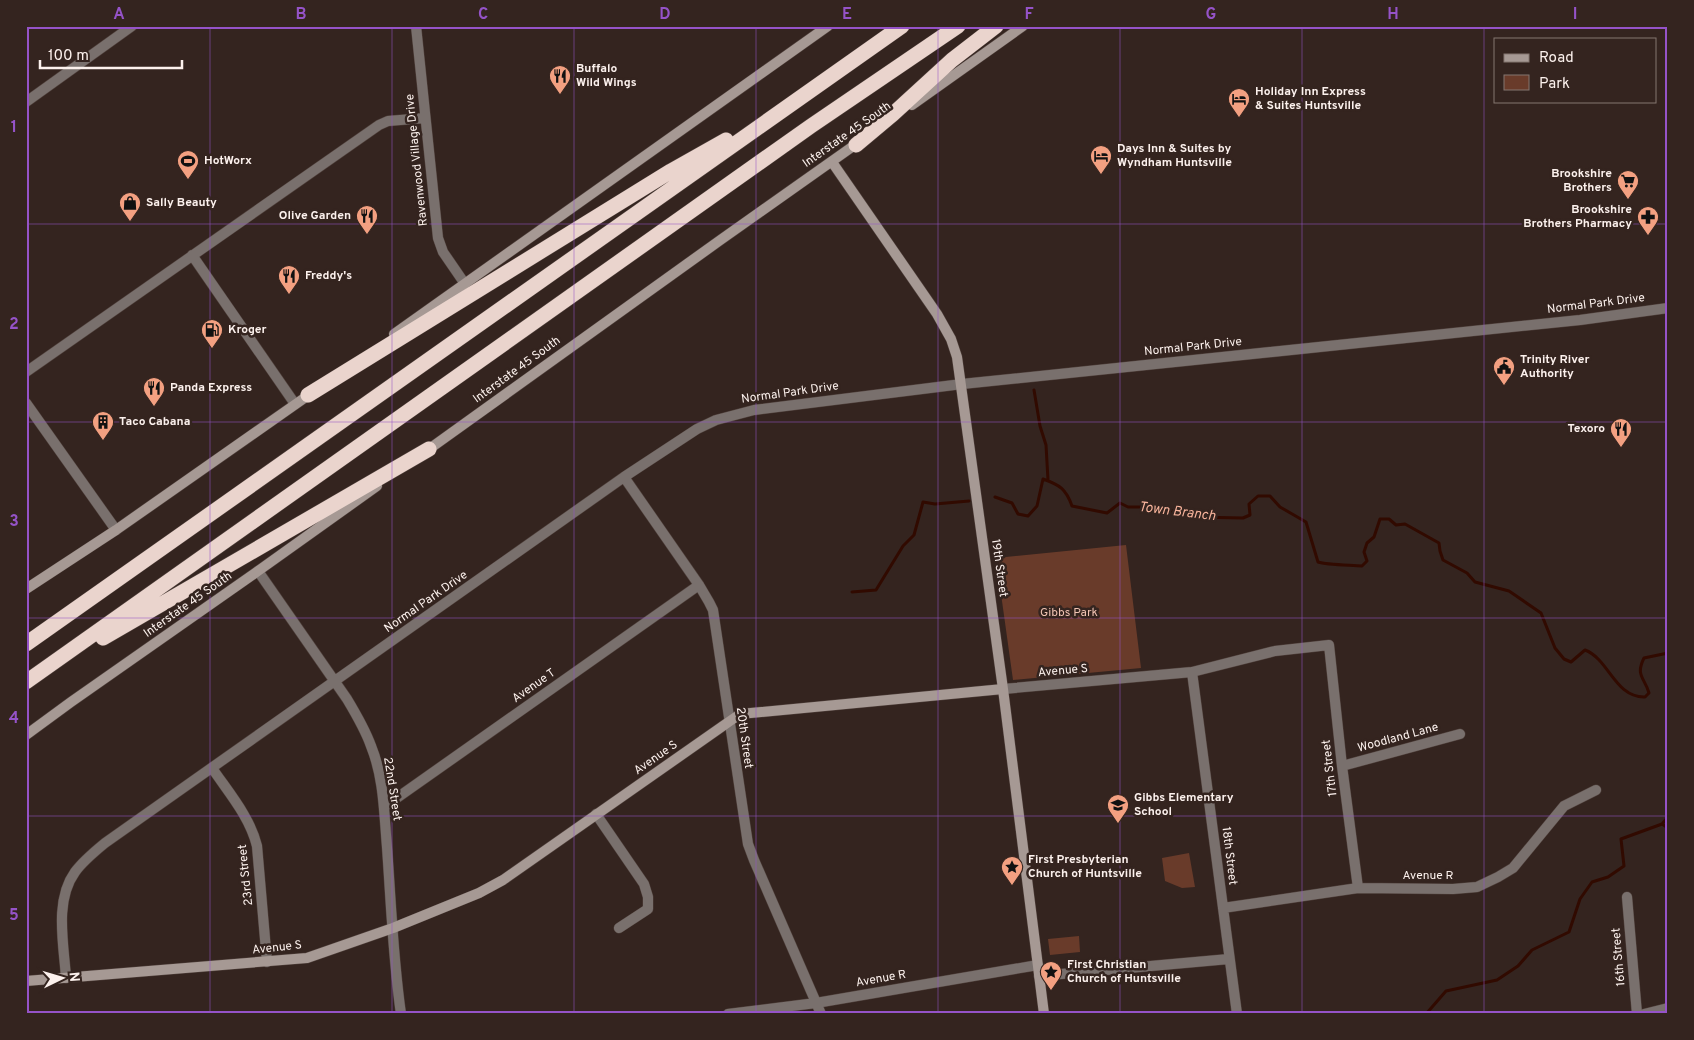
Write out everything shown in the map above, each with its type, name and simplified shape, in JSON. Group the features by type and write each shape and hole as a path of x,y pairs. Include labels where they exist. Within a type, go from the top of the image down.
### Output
{"highway":[{"path":"26,644 902,26"},
{"path":"26,682 803,132 958,26"},
{"path":"856,145 952,60 996,26"},
{"path":"308,395 671,171 801,98"},
{"path":"26,682 429,449"}],"main road":[{"path":"26,589 116,530 828,26"},
{"name":"Interstate 45 South","path":"26,735 258,572 1023,26"},
{"name":"19th Street","path":"832,162 943,325 958,357 1003,689 1044,1014"},
{"name":"Avenue S","path":"26,981 307,958 393,928 479,893 503,880 740,714 1003,689"}],"street":[{"path":"26,102 132,26"},
{"name":"Ravenwood Village Drive","path":"416,26 438,238 444,252 465,284"},
{"path":"26,372 379,125 388,120 425,118"},
{"path":"192,255 295,404"},
{"name":"Normal Park Drive","path":"66,978 62,912 65,894 73,874 85,860 105,843 624,477 697,429 733,415 754,410 962,384 1668,308"},
{"path":"26,403 116,530"},
{"name":"20th Street","path":"624,477 709,602 712,610 748,844 821,1014"},
{"name":"22nd Street","path":"258,572 335,682 359,719 372,747 380,774 384,807 401,1014"},
{"name":"Avenue T","path":"384,807 698,586"},
{"name":"Avenue S","path":"1003,689 1192,672 1275,651 1329,645"},
{"name":"17th Street","path":"1329,645 1358,888"},
{"name":"18th Street","path":"1192,672 1237,1014"},
{"name":"Woodland Lane","path":"1342,766 1460,734"},
{"name":"23rd Street","path":"212,768 248,821 254,834 257,846 267,962"},
{"name":"Avenue R","path":"1223,908 1358,888 1453,889 1476,887 1513,868 1564,806 1596,790"},
{"path":"596,814 644,884 648,897 648,909 618,928"},
{"name":"16th Street","path":"1627,897 1637,1014"},
{"path":"1039,976 1229,959"},
{"name":"Avenue R","path":"728,1014 816,1003 1038,965"},
{"path":"1644,1014 1668,1008"}],"green space":[{"name":"Gibbs Park","path":"1126,545 1141,668 1013,680 996,558"},
{"path":"1189,853 1195,887 1182,888 1165,881 1162,858"},
{"path":"1079,936 1080,952 1050,955 1048,939"}],"waterway":[{"path":"1034,390 1040,426 1046,445 1048,480"},
{"name":"Town Branch","path":"995,497 1012,503 1018,514 1028,516 1037,506 1043,479 1062,488 1072,506 1107,513 1120,503 1128,507 1159,507 1193,517 1243,518 1250,515 1249,504 1258,496 1270,496 1280,507 1306,522 1318,562 1339,565 1362,566 1367,561 1364,552 1367,543 1374,537 1380,519 1389,519 1396,525 1405,524 1439,543 1443,560 1467,573 1475,582 1509,591 1541,613 1555,648 1564,659 1571,662 1585,650 1600,661 1619,685 1635,696 1645,697 1649,693 1640,669 1644,658 1668,653"},
{"name":"Town Branch","path":"852,592 876,590 903,546 914,535 923,502 935,504 969,501"},
{"name":"Town Branch","path":"1668,817 1662,824 1668,828"},
{"path":"1426,1014 1446,991 1497,980 1518,966 1532,950 1569,932 1580,899 1592,882 1608,877 1624,866 1621,839 1662,824"}],"place":[{"name":"Buffalo Wild Wings","path":"560,95"},
{"name":"Holiday Inn Express & Suites Huntsville","path":"1239,118"},
{"name":"Days Inn & Suites by Wyndham Huntsville","path":"1101,175"},
{"name":"HotWorx","path":"188,180"},
{"name":"Brookshire Brothers","path":"1628,200"},
{"name":"Sally Beauty","path":"130,222"},
{"name":"Olive Garden","path":"367,235"},
{"name":"Brookshire Brothers Pharmacy","path":"1648,236"},
{"name":"Freddy's","path":"289,295"},
{"name":"Kroger","path":"212,349"},
{"name":"Trinity River Authority","path":"1504,386"},
{"name":"Panda Express","path":"154,407"},
{"name":"Taco Cabana","path":"103,441"},
{"name":"Texoro","path":"1621,448"},
{"name":"Gibbs Elementary School","path":"1118,824"},
{"name":"First Presbyterian Church of Huntsville","path":"1012,886"},
{"name":"First Christian Church of Huntsville","path":"1051,991"}]}
